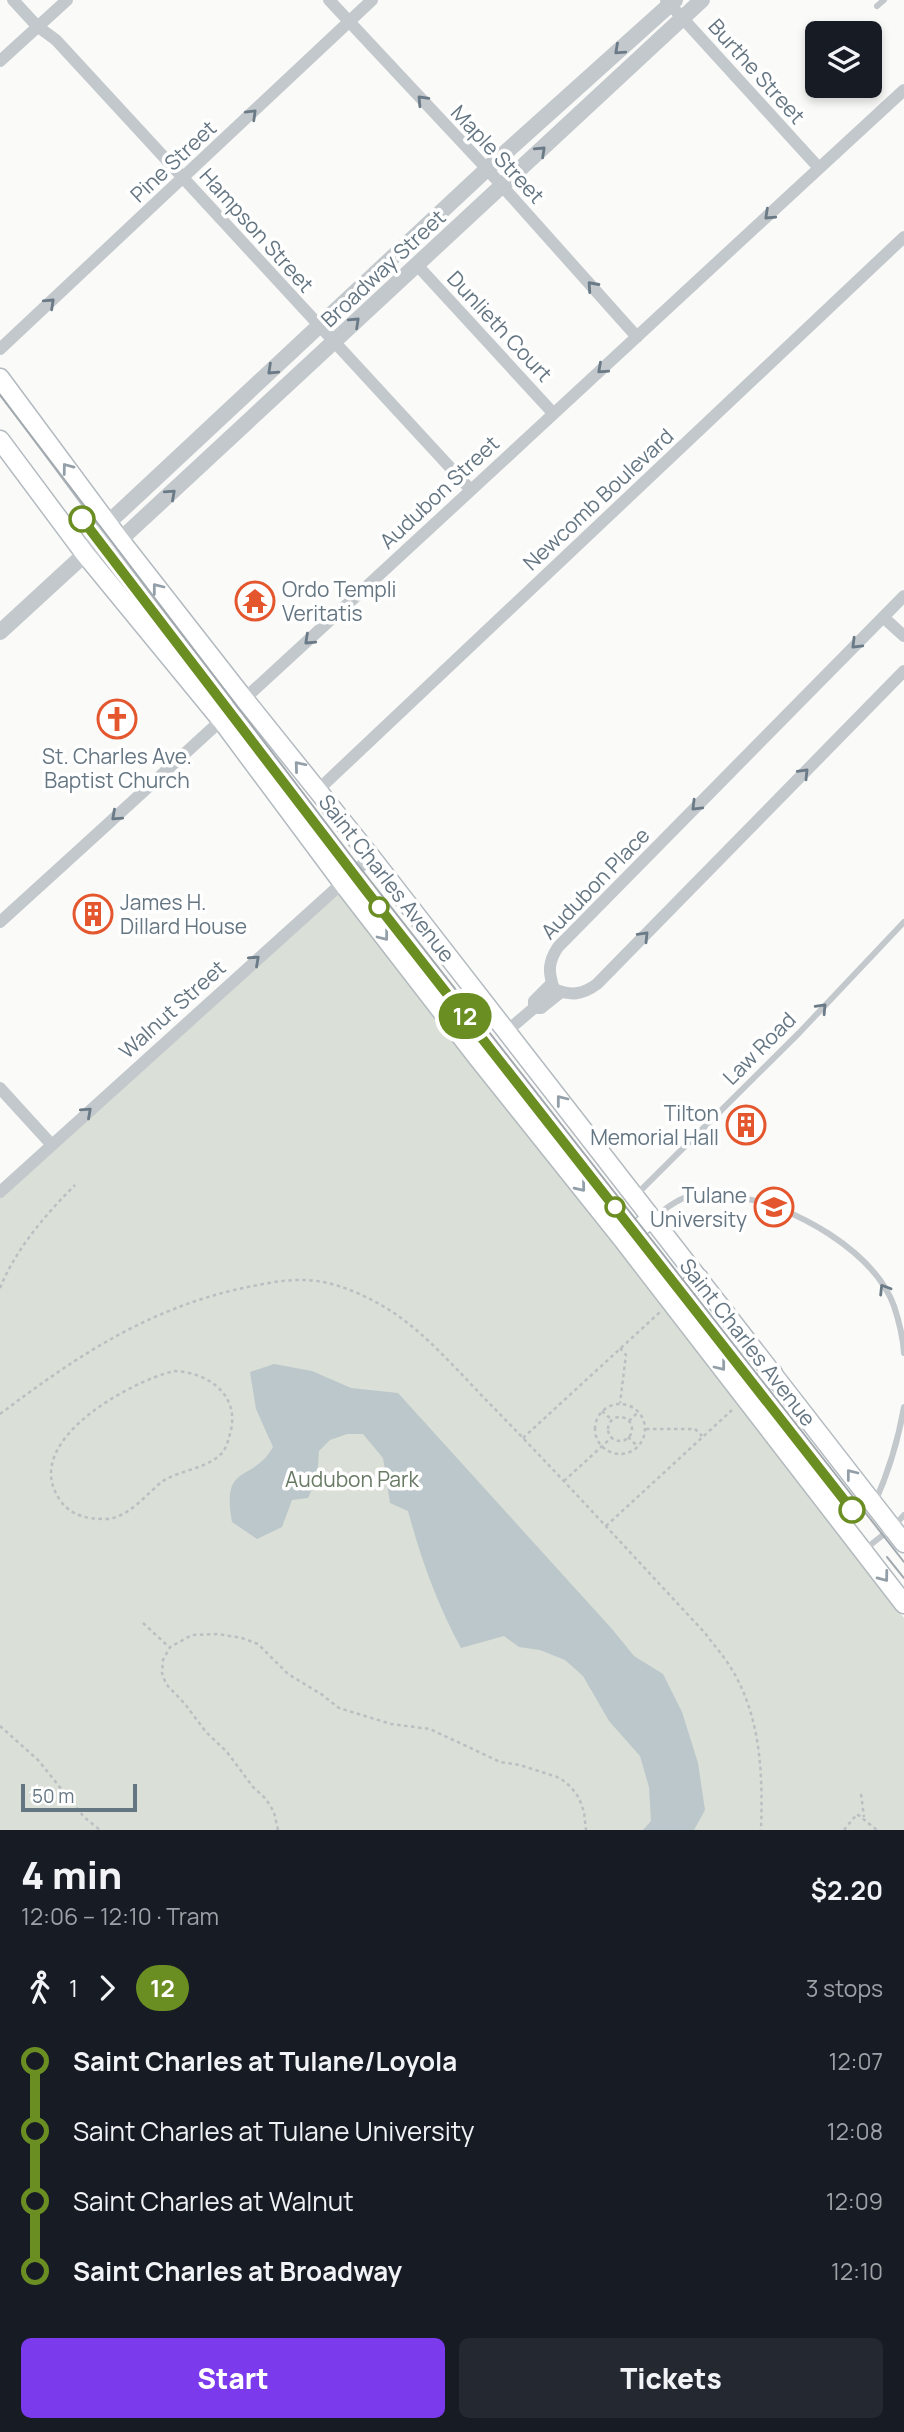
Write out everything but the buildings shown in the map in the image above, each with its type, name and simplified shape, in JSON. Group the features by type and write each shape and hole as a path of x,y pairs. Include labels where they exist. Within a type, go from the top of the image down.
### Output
{"main road":[{"name":"Saint Charles Avenue","path":"0,378 244,701 371,857 874,1504 898,1521 904,1543"},
{"name":"Saint Charles Avenue","path":"0,440 85,554 222,721 477,1057 623,1240 904,1604"},
{"path":"623,1240 652,1218"},
{"path":"671,1302 699,1278"},
{"path":"745,1398 773,1373"}],"street":[{"name":"Hampson Street","path":"13,0 37,26 56,40 470,489"},
{"path":"0,61 67,0"},
{"name":"Maple Street","path":"328,0 487,169 637,337"},
{"name":"Pine Street","path":"0,349 372,0"},
{"name":"Broadway Street","path":"85,554 120,540 702,0"},
{"name":"Broadway Street","path":"0,632 85,554 108,523 670,1"},
{"name":"Burthe Street","path":"670,1 682,18 819,168"},
{"name":"Audubon Street","path":"0,922 244,701 904,90"},
{"name":"Newcomb Boulevard","path":"318,790 904,237"},
{"name":"Dunlieth Court","path":"417,265 553,413"},
{"name":"Audubon Place","path":"557,988 549,964 558,947 904,596"},
{"path":"883,617 904,636"},
{"path":"507,1031 534,1007 534,1001 557,988 578,994 597,984 904,671"},
{"name":"Walnut Street","path":"0,1192 371,857"},
{"path":"0,1088 51,1144"}],"lane":[{"path":"877,6 884,0"},
{"name":"Law Road","path":"636,1195 799,1033 904,922"},
{"path":"652,1218 684,1198 728,1196 772,1205 824,1230 852,1251 877,1278 893,1304 904,1353"},
{"path":"874,1504 898,1441 904,1407"},
{"path":"863,1551 898,1521"}],"path":[{"path":"0,1288 6,1273 46,1215 75,1185"},
{"path":"0,1414 50,1376 106,1340 162,1313 222,1293 264,1284 307,1280 350,1290 393,1312 422,1335 564,1481 705,1633 730,1667 749,1704 758,1739 761,1830"},
{"path":"523,1438 671,1302"},
{"path":"620,1348 626,1355 620,1403"},
{"path":"174,1371 191,1372 208,1379 223,1391 231,1404 233,1420 221,1454 165,1480 134,1508 110,1519 87,1518 67,1511 56,1495 51,1476 54,1452 72,1428 97,1409 155,1376 174,1371"},
{"path":"606,1526 745,1398"},
{"path":"620,1403 639,1411 646,1429 644,1439 638,1447 630,1453 620,1455 601,1447 594,1429 596,1419 602,1411 610,1405 620,1403"},
{"path":"602,1411 612,1420"},
{"path":"629,1421 639,1411"},
{"path":"620,1417 629,1421 632,1429 628,1437 620,1440 612,1437 608,1429 612,1420 620,1417"},
{"path":"646,1429 695,1429 703,1437"},
{"path":"564,1481 612,1437"},
{"path":"628,1437 638,1447"},
{"path":"143,1623 170,1647"},
{"path":"278,1830 274,1812 266,1799 166,1684 162,1673 163,1660 170,1647 192,1635 218,1634 258,1644 288,1674 321,1694 339,1709 391,1724 430,1729 500,1762 520,1765 559,1778 571,1787 579,1798 586,1830"},
{"path":"0,1726 38,1760 84,1817 100,1830"},
{"path":"861,1794 864,1817"},
{"path":"844,1830 857,1814 877,1830"}],"green space":[{"name":"Audubon Park","path":"338,890 904,1618 904,1830 0,1830 0,1193"}],"shaded area":[{"path":"274,1364 312,1371 351,1388 398,1393 634,1656 663,1674 682,1712 698,1763 705,1810 694,1830 643,1830 651,1821 649,1787 640,1756 609,1721 583,1676 565,1660 540,1650 519,1647 504,1636 461,1648 430,1581 408,1511 390,1503 383,1458 363,1434 347,1434 330,1440 319,1451 317,1478 308,1498 292,1500 282,1527 257,1539 232,1522 230,1503 235,1481 265,1458 273,1447 256,1409 250,1372"}],"tram line":[{"path":"0,395 351,856 904,1562"},
{"name":"12","path":"82,519 368,893 852,1510"},
{"path":"467,1019 510,1074"},
{"path":"887,1557 904,1578"}],"place":[{"name":"Ordo Templi Veritatis","path":"255,601"},
{"name":"St. Charles Ave. Baptist Church","path":"117,719"},
{"name":"James H. Dillard House","path":"93,914"},
{"name":"Tilton Memorial Hall","path":"746,1125"},
{"name":"Tulane University","path":"774,1207"}]}
